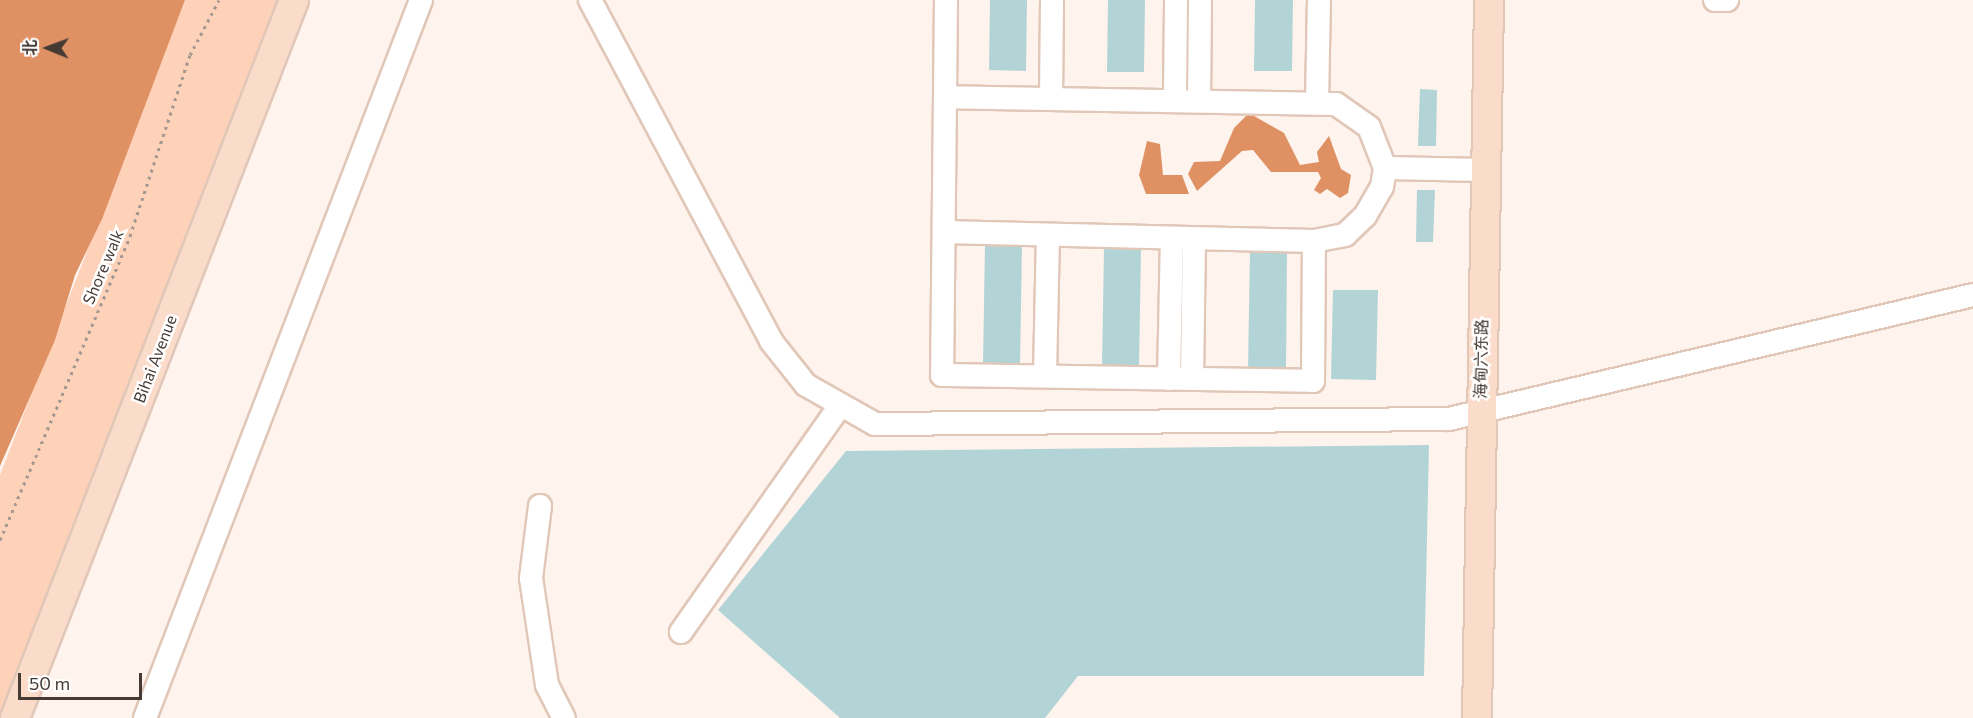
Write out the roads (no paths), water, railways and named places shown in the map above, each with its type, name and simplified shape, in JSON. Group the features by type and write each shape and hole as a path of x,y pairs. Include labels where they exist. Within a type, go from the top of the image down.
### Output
{"main road":[{"name":"Bihai Avenue","path":"6,718 285,0"},
{"name":"Bihai Avenue","path":"15,718 294,0"},
{"name":"海甸六东路","path":"1458,718 1472,416 1476,170 1470,0"},
{"name":"海甸六东路","path":"1476,170 1489,0"},
{"name":"海甸六东路","path":"1472,416 1477,718"}],"street":[{"path":"146,718 421,0"},
{"path":"590,0 771,341 806,385 875,424 1472,416 1973,295"},
{"path":"946,0 942,375 1312,381 1314,241"},
{"path":"1051,98 1052,0"},
{"path":"1175,99 1176,0"},
{"path":"1199,99 1200,0"},
{"path":"1317,103 1319,0"},
{"path":"1715,0 1727,0"},
{"path":"944,232 1314,241 1345,235 1365,216 1382,187 1385,168 1369,127 1351,109 1317,103 1199,99 946,97"},
{"path":"1385,168 1476,170"},
{"path":"1045,376 1048,235"},
{"path":"1169,379 1172,238"},
{"path":"1192,379 1194,239"},
{"path":"681,632 790,484 840,406"},
{"path":"540,506 531,578 547,685 564,718"}]}
